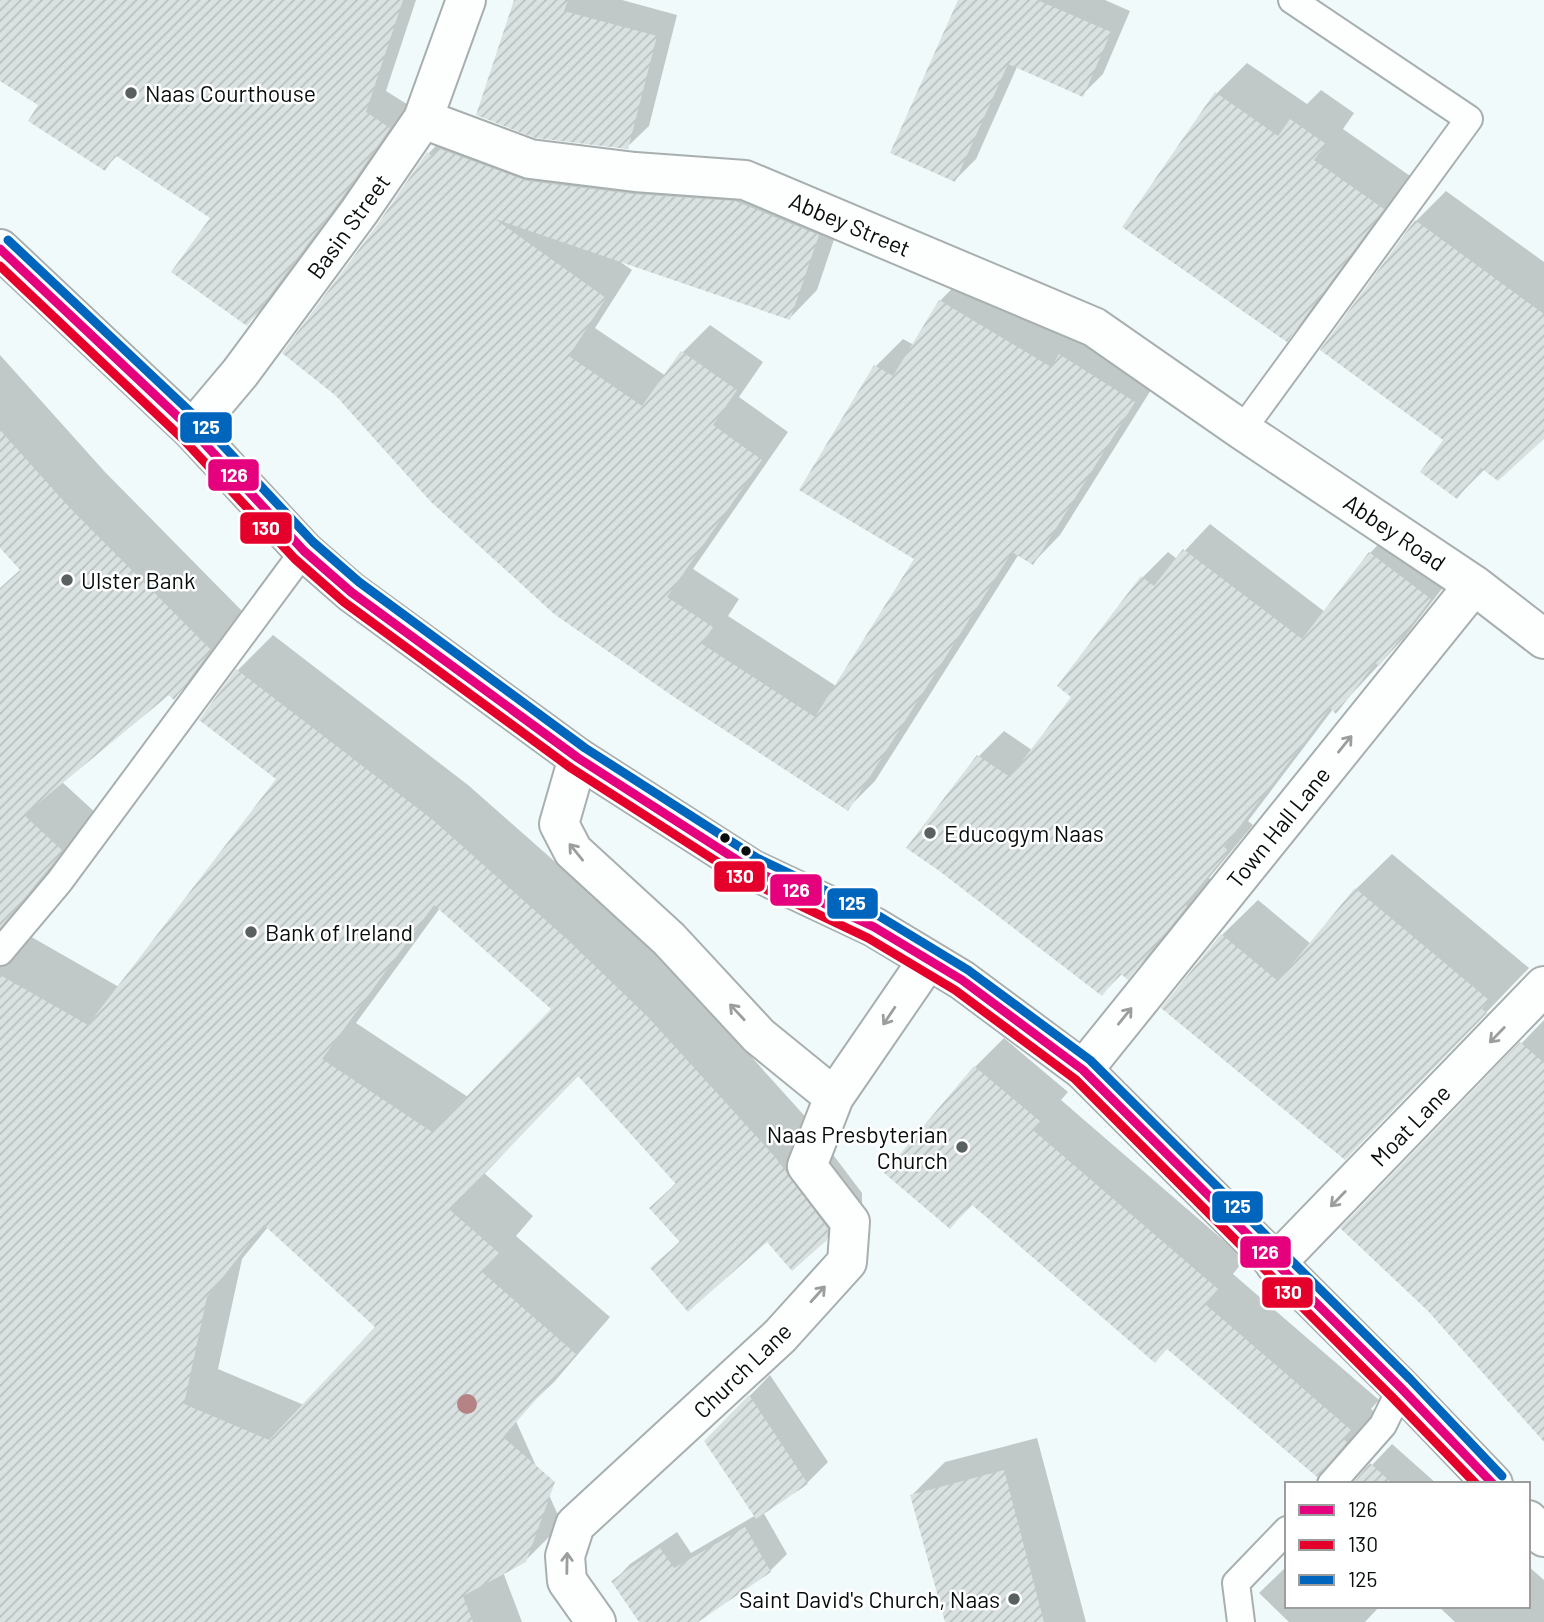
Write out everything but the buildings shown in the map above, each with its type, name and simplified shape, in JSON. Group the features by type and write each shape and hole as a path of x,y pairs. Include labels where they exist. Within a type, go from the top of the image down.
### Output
{"street":[{"name":"Basin Street","path":"192,430 240,373 359,212 423,118 466,0"},
{"name":"Abbey Street","path":"423,118 530,159 635,172 745,180 1094,327 1242,430"},
{"path":"0,249 192,430 304,551 351,592 578,758 751,869 874,927 962,979 1083,1070 1401,1388 1491,1482"},
{"name":"Abbey Road","path":"1242,430 1474,585 1544,639"},
{"name":"Town Hall Lane","path":"1083,1070 1474,585"},
{"path":"578,758 559,824 573,851 669,939 759,1036 835,1097 928,960"},
{"name":"Moat Lane","path":"1275,1264 1544,986"},
{"name":"Church Lane","path":"596,1622 566,1581 565,1556 575,1525 780,1336 847,1262 850,1222 807,1166 835,1097"},
{"path":"1530,1522 1544,1537"}],"lane":[{"path":"1242,430 1469,120 1292,0"},
{"path":"0,952 58,882 304,551"},
{"path":"1333,1482 1383,1425 1401,1388"},
{"path":"1241,1622 1236,1583 1285,1532"}],"transit line":[{"name":"125","path":"8,240 200,421 313,542 359,582 585,748 757,858 879,916 968,970 1090,1060 1410,1379 1502,1476"},
{"name":"126","path":"0,249 192,430 304,551 351,592 578,758 751,869 874,927 962,980 1083,1070 1401,1388 1491,1482"},
{"name":"130","path":"0,266 183,439 295,559 344,602 571,768 744,879 868,938 955,990 1075,1079 1474,1482"}],"place":[{"name":"Naas Courthouse","path":"131,93"},
{"name":"Ulster Bank","path":"67,580"},
{"name":"Educogym Naas","path":"930,833"},
{"name":"Bank of Ireland","path":"251,932"},
{"name":"Naas Presbyterian Church","path":"962,1147"},
{"name":"Saint David's Church, Naas","path":"1014,1599"}]}
